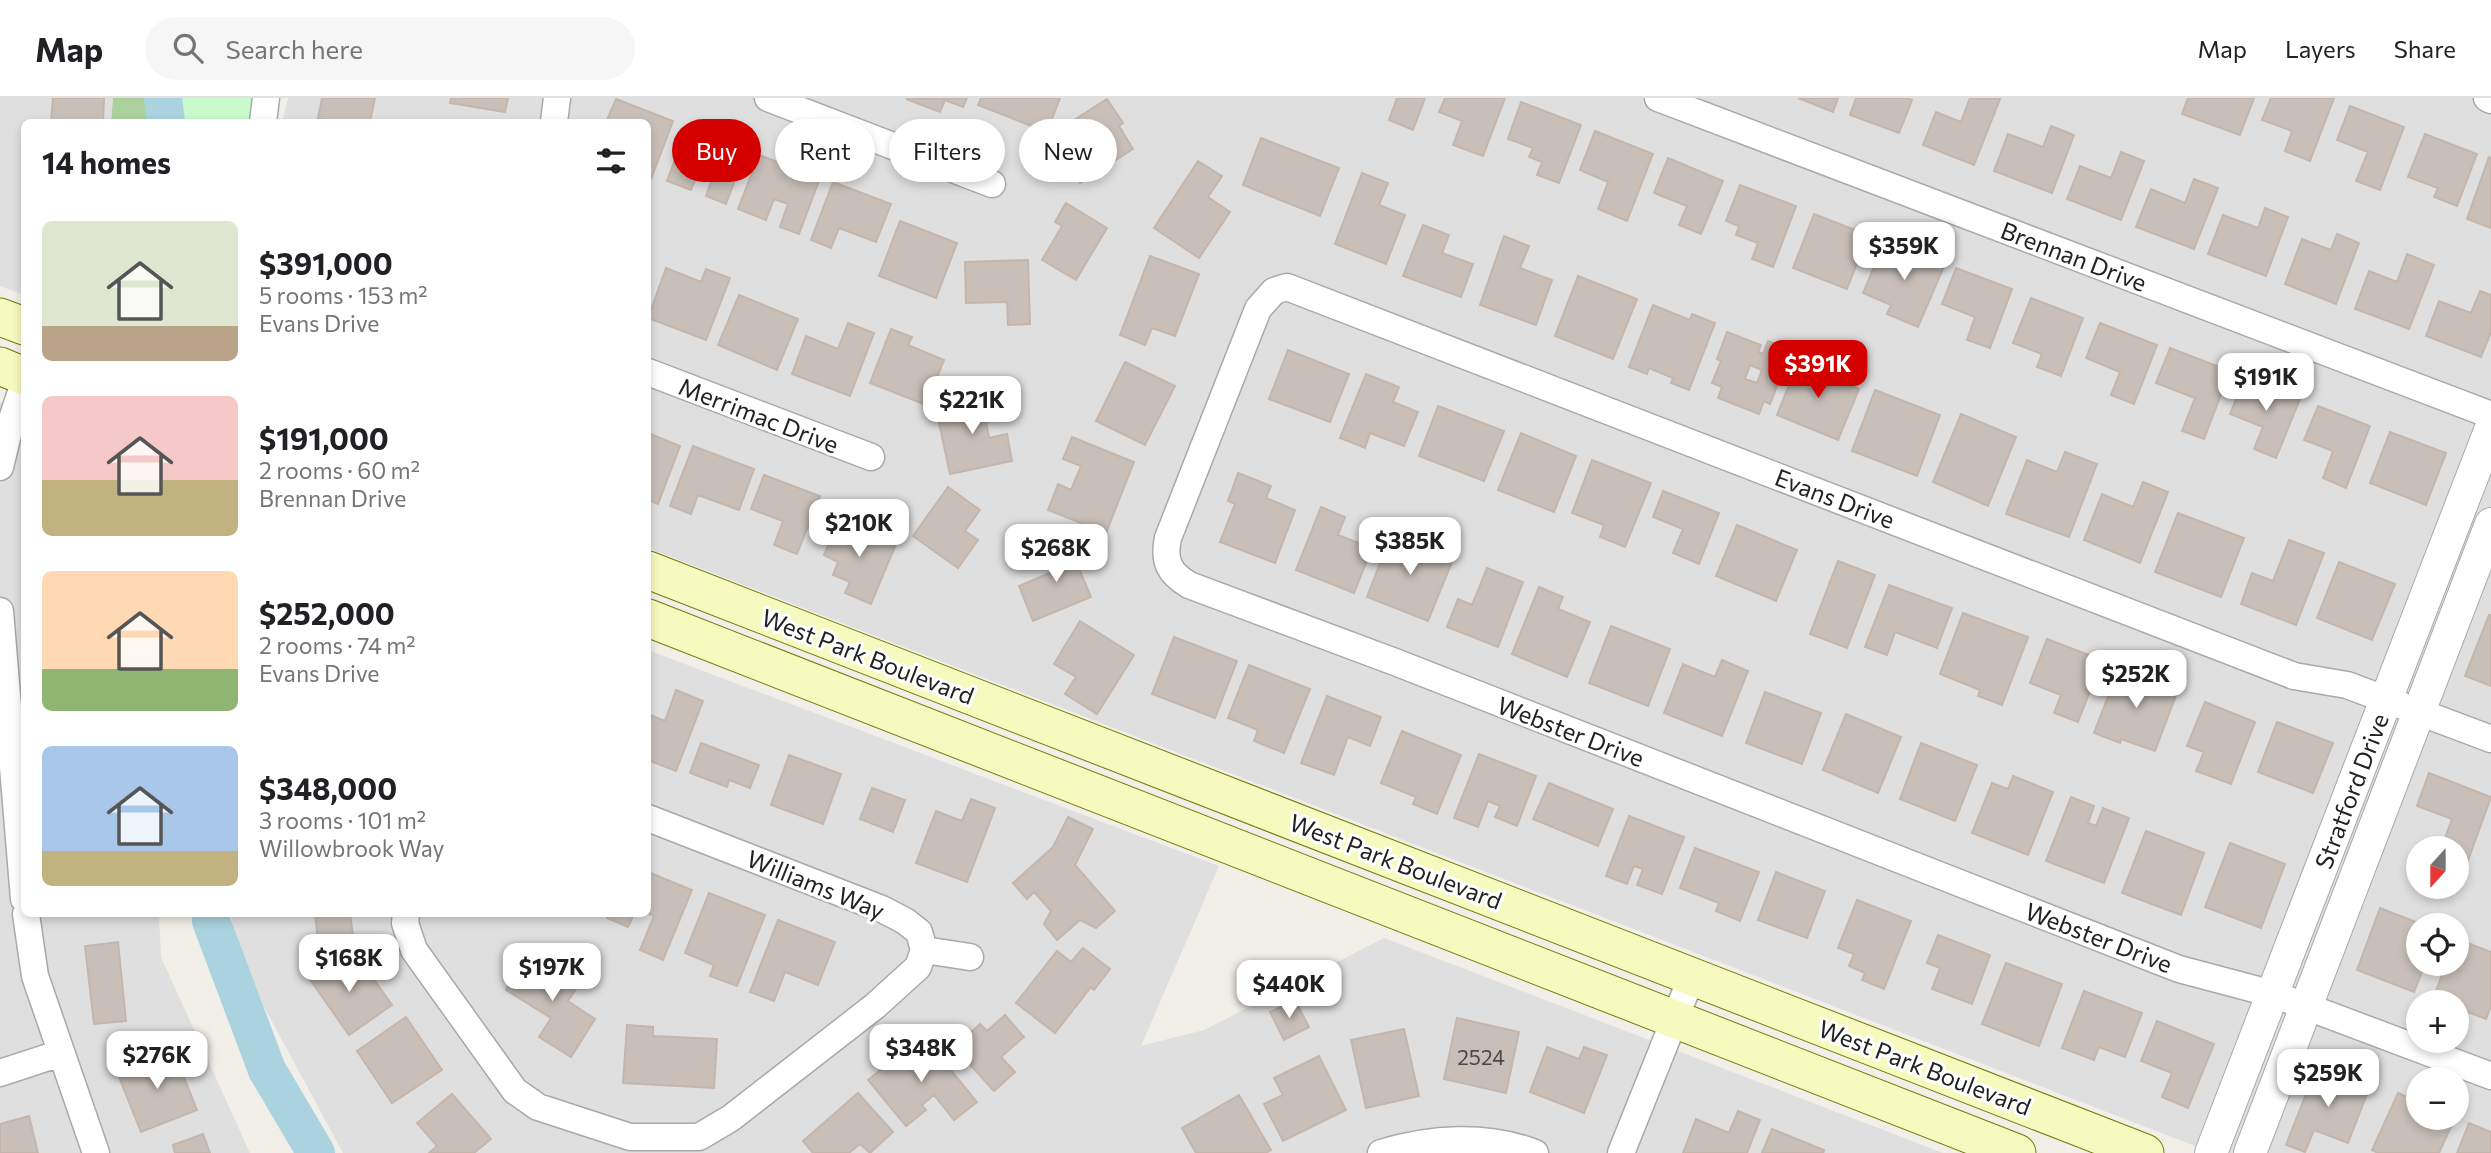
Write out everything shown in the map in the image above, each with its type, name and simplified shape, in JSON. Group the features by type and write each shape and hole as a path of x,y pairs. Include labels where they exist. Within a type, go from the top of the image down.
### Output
{"main road":[{"path":"0,317 21,325"},
{"path":"0,366 21,375"},
{"name":"West Park Boulevard","path":"651,571 2145,1153"},
{"name":"West Park Boulevard","path":"651,619 2017,1153"}],"street":[{"path":"263,119 265,98"},
{"path":"554,119 557,98"},
{"path":"768,98 992,184"},
{"name":"Brennan Drive","path":"1658,98 2491,415"},
{"name":"Evans Drive","path":"1287,287 2294,676 2347,685 2491,739"},
{"name":"Webster Drive","path":"1287,287 1274,291 1258,309 1168,538 1165,552 1167,566 1176,577 1189,585 1395,662 2179,969 2273,994 2491,1076"},
{"name":"Merrimac Drive","path":"651,373 871,457"},
{"path":"0,467 21,392"},
{"name":"Stratford Drive","path":"2211,1153 2491,428"},
{"name":"Stratford Drive","path":"2250,1153 2491,524"},
{"path":"0,611 21,863"},
{"name":"Williams Way","path":"651,819 882,909 919,932 924,950"},
{"path":"26,917 35,976 96,1153"},
{"path":"406,917 405,923 414,950 515,1091 538,1107 631,1137 699,1136 732,1118 876,1006 918,967 924,950 970,957"},
{"path":"1621,1153 1692,976"},
{"path":"0,1073 61,1053"},
{"path":"1381,1153 1410,1144 1458,1139 1506,1145 1535,1153"}],"shaded area":[{"path":"0,98 113,98 111,119 21,119 21,294 0,286"},
{"path":"288,98 2491,98 2491,1153 2213,1153 651,549 651,119 283,119"},
{"path":"0,402 21,410 21,917 159,917 161,957 250,1153 0,1153"},
{"path":"651,651 1219,866 1141,1046 1204,1030 1384,938 1943,1153 343,1153 262,1003 230,933 233,917 651,917"}],"green space":[{"path":"113,98 179,98 182,119 111,119"},
{"path":"179,98 254,98 251,119 182,119"}],"building":[{"path":"53,98 104,98 103,119 51,119"},
{"path":"322,98 375,98 371,119 318,118"},
{"path":"451,98 508,98 505,112 450,103"},
{"path":"967,98 963,107 945,100 940,112 906,99"},
{"path":"981,98 1060,98 1052,119 1019,121 978,105"},
{"path":"1397,98 1425,98 1413,130 1389,120"},
{"path":"1445,98 1505,98 1483,156 1453,145 1462,121 1439,112"},
{"path":"1798,98 1838,98 1833,112"},
{"path":"1856,98 1912,100 1899,133 1850,115"},
{"path":"1970,98 2000,99 1974,165 1923,145 1936,112 1961,122"},
{"path":"2188,98 2254,98 2240,135 2182,114"},
{"path":"2271,98 2334,98 2310,161 2285,151 2292,131 2262,120"},
{"path":"616,99 672,121 651,179 651,119 607,119"},
{"path":"1107,99 1123,123 1119,126 1133,149 1117,159 1117,119 1076,119"},
{"path":"1521,102 1581,125 1559,183 1537,175 1542,162 1529,157 1533,148 1508,139"},
{"path":"2350,106 2404,127 2380,190 2356,181 2368,152 2337,140"},
{"path":"2051,126 2074,135 2052,193 1994,171 2008,134 2043,147"},
{"path":"1595,131 1653,154 1627,221 1598,209 1608,182 1580,170"},
{"path":"2425,134 2477,154 2457,206 2434,197 2438,188 2408,177"},
{"path":"1261,138 1339,168 1320,216 1243,185"},
{"path":"2121,152 2144,161 2121,220 2067,199 2080,166 2111,178"},
{"path":"761,156 775,161 775,182 818,182 799,234 780,227 788,204 774,199 766,220 738,209 748,182 761,182"},
{"path":"2489,157 2491,158 2491,228 2467,219"},
{"path":"1668,158 1723,181 1701,234 1679,225 1687,206 1654,193"},
{"path":"1198,161 1222,176 1208,197 1230,212 1199,258 1154,228"},
{"path":"672,168 672,182 694,182 691,190 667,181"},
{"path":"1362,173 1388,183 1379,205 1405,215 1386,264 1335,244"},
{"path":"2194,179 2218,188 2194,249 2136,227 2151,189 2185,203"},
{"path":"711,182 734,182 726,204 706,196"},
{"path":"833,182 891,204 876,242 839,228 831,248 811,240"},
{"path":"1740,185 1796,206 1773,267 1752,259 1758,243 1736,235 1739,226 1726,221"},
{"path":"1066,203 1107,228 1076,280 1042,260 1062,226 1055,222"},
{"path":"2265,208 2288,217 2266,276 2208,254 2223,215 2258,228"},
{"path":"1814,214 1868,235 1847,289 1793,268"},
{"path":"900,221 957,243 936,298 879,276"},
{"path":"1423,225 1449,235 1442,253 1473,264 1461,297 1403,276"},
{"path":"2337,234 2359,243 2336,304 2285,284 2302,239 2331,250"},
{"path":"1504,236 1529,246 1520,268 1552,280 1536,325 1480,305"},
{"path":"1886,239 1945,264 1918,327 1887,314 1891,305 1863,293"},
{"path":"2407,254 2434,265 2409,329 2355,309 2369,271 2397,282"},
{"path":"1150,256 1199,274 1175,336 1152,328 1145,345 1120,335"},
{"path":"1028,260 1030,324 1008,325 1007,302 966,303 965,262"},
{"path":"666,268 701,282 706,269 730,278 706,340 651,319 651,310"},
{"path":"1956,268 2012,289 1990,348 1967,340 1975,317 1942,304"},
{"path":"1578,276 1637,299 1613,359 1555,336"},
{"path":"2480,291 2491,295 2491,332 2481,357 2426,336 2439,301 2471,313"},
{"path":"739,295 798,319 777,370 718,345"},
{"path":"2031,298 2083,318 2061,376 2037,367 2042,354 2013,343"},
{"path":"1653,305 1690,320 1692,314 1715,323 1689,390 1671,383 1673,378 1649,368 1647,374 1629,367"},
{"path":"848,323 874,333 850,396 792,374 806,336 838,349"},
{"path":"2100,323 2157,345 2134,404 2111,395 2120,372 2086,358"},
{"path":"891,329 912,337 908,345 944,360 926,405 870,383"},
{"path":"1727,332 1761,345 1758,352 1763,354 1768,341 1791,350 1770,404 1764,401 1759,414 1718,398 1722,387 1712,383 1721,361 1717,359","holes":["1750,365 1762,370 1757,383 1745,379"]},
{"path":"2170,348 2230,371 2204,439 2182,431 2195,398 2156,383"},
{"path":"1288,350 1349,374 1330,422 1269,399"},
{"path":"1800,358 1825,368 1823,374 1859,389 1838,440 1777,415"},
{"path":"1125,362 1175,386 1145,445 1096,421"},
{"path":"1366,374 1399,387 1393,402 1418,412 1404,446 1370,433 1365,448 1340,438"},
{"path":"2245,377 2300,399 2276,458 2254,449 2263,427 2230,414"},
{"path":"1875,390 1940,415 1917,476 1852,451"},
{"path":"997,397 1002,419 986,422 989,438 1007,434 1012,461 950,474 936,409"},
{"path":"1438,406 1504,431 1484,481 1419,456"},
{"path":"2318,406 2370,426 2346,488 2323,478 2333,451 2304,440"},
{"path":"1961,414 2016,437 1988,506 1933,482"},
{"path":"2390,432 2446,453 2426,505 2370,483"},
{"path":"1521,433 1576,456 1554,512 1498,490"},
{"path":"651,434 680,446 658,504 651,501"},
{"path":"1072,437 1134,462 1106,533 1048,510 1058,484 1071,490 1081,466 1063,459"},
{"path":"693,446 754,469 739,510 698,495 691,514 670,506"},
{"path":"2065,452 2097,464 2069,537 2006,514 2027,460 2057,472"},
{"path":"1592,460 1651,483 1625,547 1600,537 1604,525 1572,513"},
{"path":"1238,473 1271,486 1266,498 1295,510 1275,563 1220,542 1235,504 1228,501"},
{"path":"764,475 820,496 797,554 774,545 783,521 751,509"},
{"path":"2143,482 2168,492 2140,563 2084,540 2102,494 2133,507"},
{"path":"948,487 980,510 965,531 978,540 958,568 913,536"},
{"path":"1663,491 1719,513 1699,564 1673,553 1683,529 1653,517"},
{"path":"1321,507 1345,517 1338,535 1372,548 1354,593 1296,570"},
{"path":"2178,513 2244,538 2221,597 2155,572"},
{"path":"839,520 896,544 871,604 845,593 850,582 833,575 838,562 824,555"},
{"path":"1737,525 1797,550 1776,601 1716,576"},
{"path":"1392,532 1454,557 1428,621 1367,597"},
{"path":"1067,540 1091,597 1033,621 1019,586 1052,572 1043,550"},
{"path":"2289,540 2324,553 2296,625 2241,604 2252,573 2273,581"},
{"path":"1838,561 1875,575 1847,648 1810,634"},
{"path":"2339,562 2395,584 2372,640 2317,618"},
{"path":"1487,568 1523,582 1498,647 1447,627 1458,599 1472,605"},
{"path":"1889,585 1952,608 1937,648 1895,632 1887,655 1865,647"},
{"path":"1539,587 1563,597 1558,609 1590,622 1567,677 1512,654"},
{"path":"1963,613 2028,637 2002,705 1978,696 1980,690 1940,674"},
{"path":"2491,615 2491,686 2465,676"},
{"path":"1080,621 1134,655 1097,714 1065,694 1076,677 1054,664"},
{"path":"1611,626 1670,649 1648,706 1589,683"},
{"path":"1174,637 1237,661 1215,718 1152,694"},
{"path":"2047,639 2102,660 2078,722 2054,713 2061,695 2030,683"},
{"path":"1722,660 1748,671 1722,736 1664,713 1683,664 1715,677"},
{"path":"1249,665 1310,689 1284,753 1254,741 1258,730 1228,718"},
{"path":"2119,668 2178,690 2155,751 2121,739 2120,743 2094,733"},
{"path":"676,690 703,701 676,771 651,761 651,715 665,721"},
{"path":"1765,692 1821,713 1802,764 1746,743"},
{"path":"1327,696 1381,717 1370,746 1348,737 1334,775 1301,763"},
{"path":"2205,702 2255,722 2231,784 2196,771 2204,752 2187,746"},
{"path":"1846,714 1901,737 1878,793 1823,770"},
{"path":"2277,722 2333,743 2313,793 2258,772"},
{"path":"1402,731 1461,755 1437,814 1413,804 1416,797 1381,783"},
{"path":"701,743 759,765 750,788 729,780 727,787 690,773"},
{"path":"1921,743 1977,765 1955,821 1900,799"},
{"path":"1479,754 1536,776 1517,826 1495,817 1500,806 1488,801 1478,827 1454,818"},
{"path":"789,755 841,774 823,824 771,805"},
{"path":"2429,773 2491,797 2469,858 2469,836 2446,836 2452,819 2417,806"},
{"path":"2013,776 2053,792 2028,855 1972,833 1992,783 2008,789"},
{"path":"1549,783 1613,809 1598,846 1533,819"},
{"path":"872,788 905,800 893,832 860,819"},
{"path":"2071,797 2094,806 2088,823 2096,826 2103,808 2129,818 2104,883 2046,861"},
{"path":"971,799 995,808 967,882 916,863 936,811 962,821"},
{"path":"1629,816 1684,837 1662,894 1637,885 1643,869 1634,866 1627,884 1606,876"},
{"path":"1068,817 1093,829 1075,865 1115,911 1096,928 1080,920 1057,940 1044,924 1051,911 1034,892 1027,899 1013,883 1053,847"},
{"path":"2146,831 2204,853 2181,915 2122,893"},
{"path":"2230,843 2285,864 2261,928 2205,907"},
{"path":"1695,848 1759,872 1740,921 1716,911 1719,903 1680,888"},
{"path":"1776,872 1825,891 1807,938 1758,920"},
{"path":"651,873 692,890 663,960 640,950 654,916 651,914"},
{"path":"709,893 765,915 737,986 710,976 714,965 685,953"},
{"path":"1857,900 1911,921 1884,989 1862,980 1865,973 1849,966 1854,954 1838,948"},
{"path":"2380,908 2406,918 2406,976 2420,976 2415,990 2357,970"},
{"path":"315,917 350,917 353,936 318,941"},
{"path":"607,917 633,917 628,927"},
{"path":"778,920 835,942 818,985 785,972 774,1001 750,992"},
{"path":"1938,935 1990,955 1972,1004 1932,989 1940,968 1927,963"},
{"path":"118,942 126,1021 94,1024 85,946"},
{"path":"2469,944 2491,952 2491,1006 2486,1019 2469,1013 2469,990 2436,990 2442,976 2469,976"},
{"path":"1083,948 1110,969 1094,990 1091,987 1055,1033 1016,1003 1057,951 1071,962"},
{"path":"529,953 579,984 568,1001 595,1019 571,1057 539,1037 551,1018 506,990"},
{"path":"324,957 338,977 361,961 392,1005 349,1035 304,971"},
{"path":"2006,963 2062,984 2039,1046 1982,1024"},
{"path":"2084,991 2142,1013 2125,1057 2099,1047 2094,1060 2062,1048"},
{"path":"1295,1000 1309,1027 1284,1040 1270,1012"},
{"path":"1005,1015 1024,1037 1001,1057 1015,1072 994,1091 955,1048 980,1024 987,1031"},
{"path":"406,1017 442,1070 392,1103 357,1051"},
{"path":"1457,1018 1519,1032 1506,1093 1444,1079"},
{"path":"2157,1021 2214,1044 2188,1108 2162,1097 2172,1073 2141,1061"},
{"path":"627,1025 653,1027 653,1036 717,1039 714,1088 623,1083"},
{"path":"1404,1029 1419,1096 1366,1108 1351,1040"},
{"path":"923,1036 977,1102 954,1120 934,1095 922,1105 926,1110 906,1126 868,1080"},
{"path":"1547,1047 1579,1059 1584,1047 1607,1055 1584,1113 1530,1092"},
{"path":"173,1050 197,1110 141,1132 117,1072"},
{"path":"1319,1056 1346,1110 1283,1141 1264,1104 1283,1095 1274,1078"},
{"path":"2317,1066 2370,1086 2348,1143 2314,1130 2305,1152 2286,1145"},
{"path":"858,1093 893,1132 870,1153 860,1144 849,1153 813,1153 803,1141"},
{"path":"2398,1093 2406,1097 2406,1130 2450,1130 2439,1153 2378,1153 2372,1150"},
{"path":"452,1094 491,1139 474,1153 429,1153 437,1146 417,1123"},
{"path":"1239,1095 1271,1150 1266,1153 1196,1153 1182,1128"},
{"path":"1738,1111 1760,1120 1747,1153 1683,1153 1696,1119 1729,1133"},
{"path":"29,1116 38,1153 0,1153 0,1124"},
{"path":"2469,1123 2491,1132 2491,1153 2457,1153 2466,1130 2469,1130"},
{"path":"1772,1129 1824,1150 1823,1153 1762,1153"},
{"path":"203,1134 210,1153 175,1153 173,1145"}],"waterway":[{"path":"163,98 166,119"},
{"path":"211,917 267,1070 316,1153"}]}
